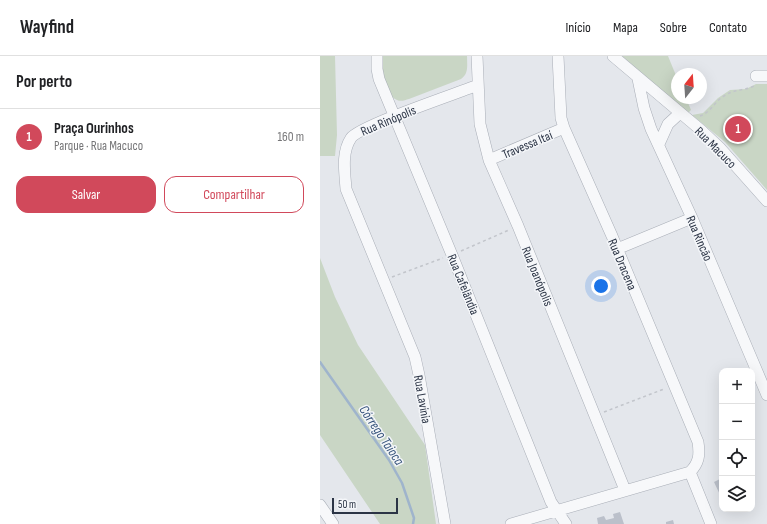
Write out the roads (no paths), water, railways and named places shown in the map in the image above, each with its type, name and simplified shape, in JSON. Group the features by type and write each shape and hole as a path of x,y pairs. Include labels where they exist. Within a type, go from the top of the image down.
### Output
{"street":[{"name":"Rua Cafelândia","path":"377,56 379,79 393,116 452,255 551,502 558,510 566,524"},
{"name":"Rua Joanópolis","path":"477,56 480,124 489,160 518,226 625,490"},
{"name":"Rua Dracena","path":"558,56 561,118 564,128 617,249 698,442 700,451 697,463 692,470"},
{"name":"Rua Macuco","path":"613,56 719,147 767,201"},
{"path":"756,76 767,76"},
{"name":"Rua Rincão","path":"638,79 644,108 651,129 692,218 767,395"},
{"name":"Rua Rinópolis","path":"383,280 346,189 344,161 345,152 352,136 359,131 393,116 478,85"},
{"path":"659,144 668,124 680,113"},
{"name":"Travessa Itaí","path":"489,160 564,128"},
{"path":"617,249 692,218"},
{"name":"Rua Lavinia","path":"383,280 417,365 445,524"},
{"path":"512,524 692,470 711,524"},
{"path":"320,505 333,524"}],"waterway":[{"name":"Córrego Taioca","path":"320,362 389,460 402,483 414,518 413,524"}],"place":[{"name":"Praça Ourinhos","path":"738,129"}]}
